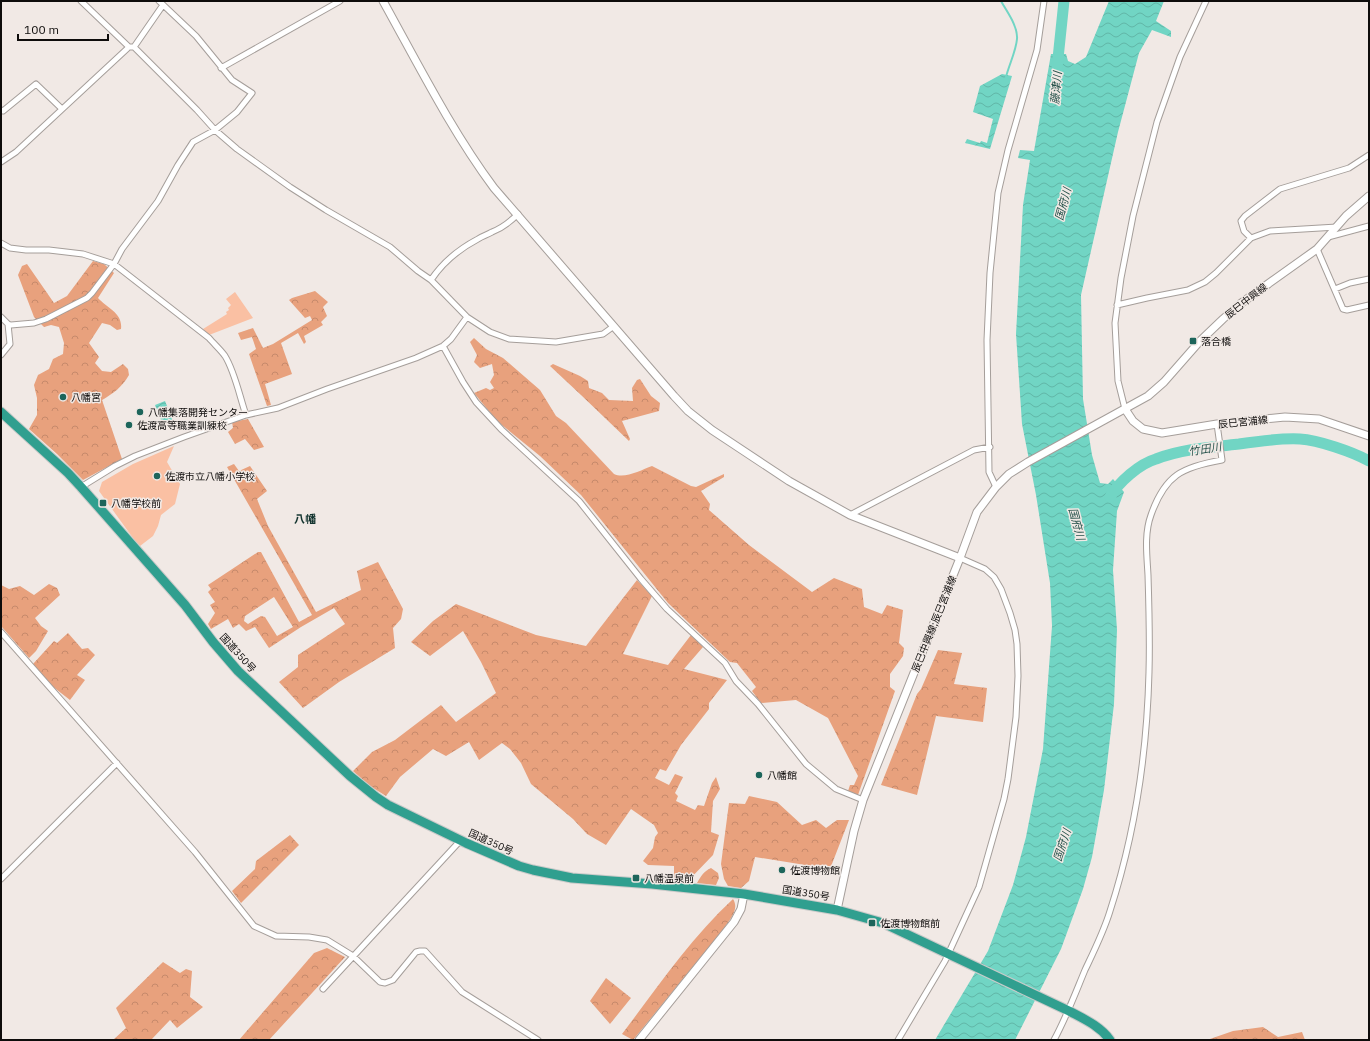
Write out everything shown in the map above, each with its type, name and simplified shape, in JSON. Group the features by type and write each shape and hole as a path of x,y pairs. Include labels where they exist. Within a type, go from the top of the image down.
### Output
{"highway":[{"name":"国道350号","path":"1,412 81,487 185,605 238,671 350,776 388,805 460,840 519,866 549,874 572,878 652,884 744,894 837,910 882,923 1094,1024 1103,1031 1110,1040"}],"main road":[{"path":"383,1 471,156 494,188 674,396 688,410 712,430 789,481 850,514 960,558"},
{"name":"辰巳中興線","path":"1125,410 1148,396 1164,382 1200,341 1240,304 1317,249 1346,216 1369,196"},
{"name":"辰巳中興線;辰巳宮浦線","path":"837,910 854,831 863,800 977,512 986,498 1009,474 1028,462 1125,410"},
{"name":"辰巳宮浦線","path":"1125,410 1133,421 1142,429 1162,433 1218,427 1285,417 1319,419 1369,436"},
{"path":"639,1040 734,922 741,909 744,894"}],"street":[{"path":"81,1 188,100 215,130 237,150 326,210 390,247 431,280 467,317 497,335 509,339 544,342 556,342 603,334 614,326"},
{"path":"1,317 8,324 18,325 34,323 46,319 87,298 114,264 122,248 158,201 178,164 193,142 215,130 237,112 252,93 232,80 196,36 159,1"},
{"path":"221,68 340,1"},
{"path":"998,485 989,472 990,447 987,340 990,273 998,193 1008,150 1037,50 1044,1"},
{"path":"1125,410 1116,368 1115,323 1133,216 1157,122 1180,57 1206,1"},
{"path":"1,162 16,152 132,47 163,6"},
{"path":"1,110 3,111 36,84 62,109"},
{"path":"1251,238 1244,231 1242,221 1245,216 1280,188 1349,168 1369,155"},
{"path":"431,280 441,265 463,248 507,224 518,214"},
{"path":"1328,237 1369,226"},
{"path":"1117,305 1188,290 1199,285 1216,273 1251,238 1270,231 1337,227"},
{"path":"1,243 10,248 49,250 83,254 114,264 209,338 219,349 231,368 246,415"},
{"path":"1317,249 1343,309 1347,310 1369,305"},
{"path":"1335,289 1350,283 1369,279"},
{"path":"81,487 115,466 135,456 218,424 246,415 278,408 416,358 443,346 451,339 467,317"},
{"path":"1,356 10,344 8,324"},
{"path":"443,346 476,402 502,430 579,501 667,609 725,663 736,681 758,704 806,764 836,789 863,800"},
{"path":"1054,1039 1110,913 1133,822 1142,771 1148,690 1150,646 1147,538 1150,516 1169,482 1176,476 1195,465 1222,460 1218,427"},
{"path":"850,514 974,450 990,447"},
{"path":"898,1040 950,955 979,886 1008,780 1016,717 1018,676 1015,630 1001,589 994,577 986,569 960,558"},
{"path":"1,632 195,852 254,926 276,936 309,937 327,940 353,956 380,982 385,983 393,980 416,952 425,951 462,992 538,1040"},
{"path":"1,879 117,763"},
{"path":"323,989 460,840"}],"shaded area":[{"path":"235,292 253,318 209,335 203,329 227,314 226,312 229,310 228,308 231,305 226,299"},
{"path":"174,446 167,462 180,484 175,504 161,515 153,536 140,546 99,491 102,482 133,464"}],"green space":[{"path":"93,261 104,264 114,273 98,298 114,311 121,323 121,329 117,330 110,325 102,323 89,343 99,357 95,363 102,371 111,372 123,364 128,369 129,375 124,383 102,400 122,459 83,480 29,429 37,415 37,398 34,385 38,375 49,369 53,359 63,354 64,343 59,327 51,325 44,327 34,317 18,275 22,266 27,264 54,303 67,296"},
{"path":"315,291 328,302 323,307 327,316 321,322 323,325 304,336 306,342 304,344 298,333 281,343 292,374 265,384 271,405 267,406 249,354 256,349 252,337 241,340 238,333 253,328 263,348 273,344 312,320 310,316 305,318 289,300"},
{"path":"474,338 486,349 503,358 540,390 556,416 566,423 614,474 628,475 652,466 691,486 696,487 724,474 724,477 701,491 710,504 709,510 749,545 812,592 834,578 862,589 864,607 882,614 887,605 903,610 899,643 904,648 903,656 890,674 890,687 895,691 858,795 848,791 850,785 854,785 858,776 828,718 796,700 761,703 752,691 756,687 737,663 730,662 668,603 581,495 540,456 497,421 474,393 486,388 490,390 494,388 490,382 494,375 492,364 480,368 474,362 477,355 470,342"},
{"path":"553,364 588,381 589,388 602,393 609,400 633,401 632,388 637,380 640,379 651,396 660,403 659,411 622,421 630,439 629,441 550,366"},
{"path":"248,419 264,447 254,450 245,439 235,444 228,432 233,428 232,422"},
{"path":"234,464 239,471 250,466 267,491 257,499 268,526 316,612 361,590 357,571 378,562 403,609 401,619 393,628 395,648 339,682 303,708 279,682 298,667 298,655 345,624 334,608 269,648 255,627 246,631 239,624 233,628 228,619 211,629 208,624 215,613 210,605 215,602 208,592 211,589 208,585 258,552 261,552 299,622 312,615 227,467","holes":["274,597 293,627 277,636 265,617 261,616 248,624 244,621 245,616"]},
{"path":"637,580 652,596 623,654 668,665 691,635 703,647 684,669 727,680 709,703 709,709 681,745 666,771 660,769 655,778 669,785 675,774 683,777 675,793 678,796 676,801 695,810 698,805 704,806 712,783 716,777 720,789 713,801 711,832 719,835 713,855 687,882 674,881 674,866 648,865 643,861 653,848 655,837 658,833 654,825 631,809 606,845 587,834 573,819 531,784 521,763 510,749 502,743 479,760 469,742 446,756 433,749 400,777 386,796 370,786 353,771 372,752 395,740 441,705 456,722 496,693 481,662 463,631 430,656 411,642 433,621 456,604 536,635 586,646"},
{"path":"49,584 57,588 60,595 35,618 41,626 48,631 36,651 29,658 1,626 1,585 9,589 20,586 34,595"},
{"path":"68,633 82,649 88,648 95,655 77,675 85,680 70,700 52,686 33,664 54,641 57,643"},
{"path":"938,650 962,653 954,684 987,688 983,722 936,716 917,795 881,785 917,694 921,689"},
{"path":"749,796 777,802 802,825 816,820 826,828 837,820 849,820 830,869 755,857 749,881 741,888 728,886 724,879 721,864 729,803 745,804"},
{"path":"290,835 299,845 241,903 232,891 255,869 256,861"},
{"path":"711,868 718,873 719,878 716,885 697,883 703,874"},
{"path":"733,899 735,907 731,919 633,1040 622,1034 688,947 717,914"},
{"path":"327,948 345,957 269,1040 239,1040 314,953"},
{"path":"163,962 180,973 186,969 192,971 190,997 203,1007 177,1028 170,1020 151,1040 113,1040 126,1028 116,1008"},
{"path":"606,978 631,998 610,1024 590,1001"},
{"path":"1263,1027 1278,1037 1302,1032 1305,1040 1207,1040 1233,1031"}],"water":[{"name":"国府川","path":"1109,1 1164,1 1156,21 1171,31 1171,37 1152,30 1139,53 1118,132 1081,295 1083,399 1092,455 1100,483 1108,484 1113,479 1124,492 1117,511 1113,570 1117,630 1114,704 1104,790 1092,857 1083,889 1061,949 1015,1040 935,1040 988,951 1013,885 1026,837 1043,749 1052,626 1050,583 1036,495 1022,424 1016,334 1023,205 1030,160 1018,158 1020,150 1034,151 1051,54 1066,54 1068,61 1075,64 1086,57"},
{"path":"1002,74 1012,76 990,149 965,143 967,139 980,143 981,141 987,143 993,119 973,112 980,86"},
{"path":"165,401 173,421 163,425 155,405"}],"waterway":[{"path":"1001,1 1012,19 1017,34 1015,48 1006,77"},
{"name":"藤津川","path":"1057,68 1064,1"},
{"name":"竹田川","path":"1110,497 1130,474 1150,461 1176,453 1197,449 1270,440 1300,439 1335,447 1369,461"}],"place":[{"name":"落合橋","path":"1193,341"},
{"name":"八幡宮","path":"63,397"},
{"name":"八幡集落開発センター","path":"140,412"},
{"name":"佐渡高等職業訓練校","path":"129,425"},
{"name":"佐渡市立八幡小学校","path":"157,476"},
{"name":"八幡学校前","path":"103,503"},
{"name":"八幡館","path":"759,775"},
{"name":"佐渡博物館","path":"782,870"},
{"name":"八幡温泉前","path":"636,878"},
{"name":"佐渡博物館前","path":"872,923"}],"district":[{"name":"八幡","path":"305,519"}]}
